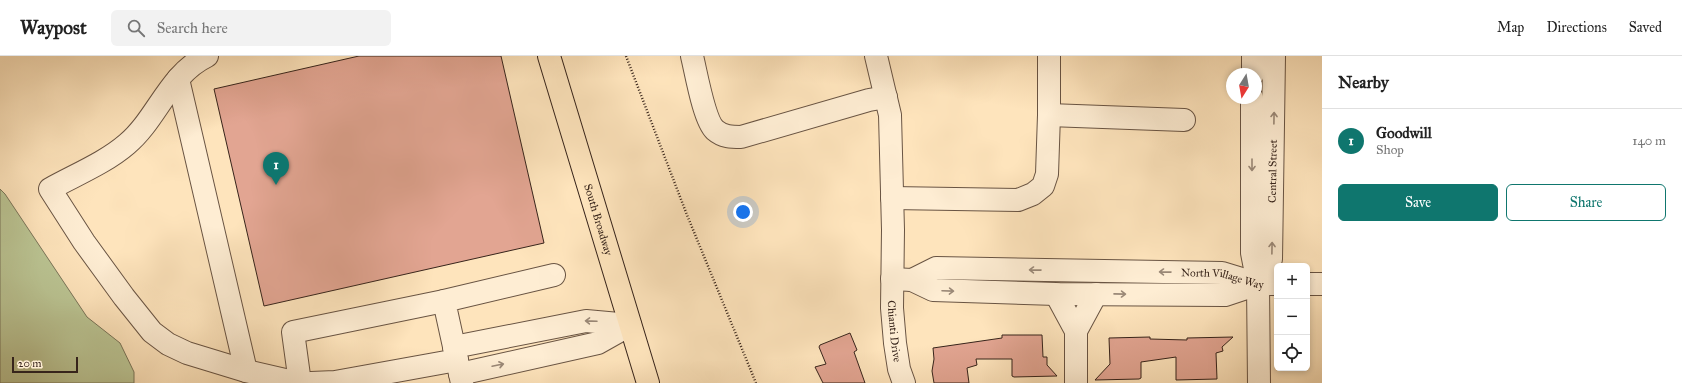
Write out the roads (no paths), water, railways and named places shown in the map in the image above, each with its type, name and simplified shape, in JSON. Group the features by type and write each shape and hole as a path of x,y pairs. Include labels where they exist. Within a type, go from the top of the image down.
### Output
{"main road":[{"name":"South Broadway","path":"549,56 648,383"}],"street":[{"path":"207,56 189,68 178,79 141,129 127,144 109,157 50,189 93,254 124,297 152,332 168,344 187,353 246,371 299,383 293,332 444,301 554,275"},
{"path":"692,56 706,114 714,130 726,137 741,136 869,100 886,97"},
{"name":"Chianti Drive","path":"876,56 890,115 892,198 902,280 894,343 899,369 904,383"},
{"path":"892,198 1018,200 1033,194 1043,186 1047,174 1049,56"},
{"path":"1252,68 1253,56"},
{"name":"Central Street","path":"1259,383 1271,259 1274,56"},
{"path":"178,79 246,371"},
{"name":"Central Street","path":"1252,104 1252,253 1268,284"},
{"path":"1049,115 1184,120"},
{"name":"North Village Way","path":"902,280 936,268 1222,274 1268,284"},
{"name":"North Village Way","path":"902,280 933,290 1056,294 1225,295 1268,284"},
{"path":"1310,284 1322,284"},
{"path":"1056,294 1076,330 1076,383"},
{"path":"1076,330 1096,294"},
{"path":"444,301 458,366"},
{"path":"311,383 336,382 458,366 586,320 630,324"}],"place":[{"name":"Goodwill","path":"276,185"}]}
